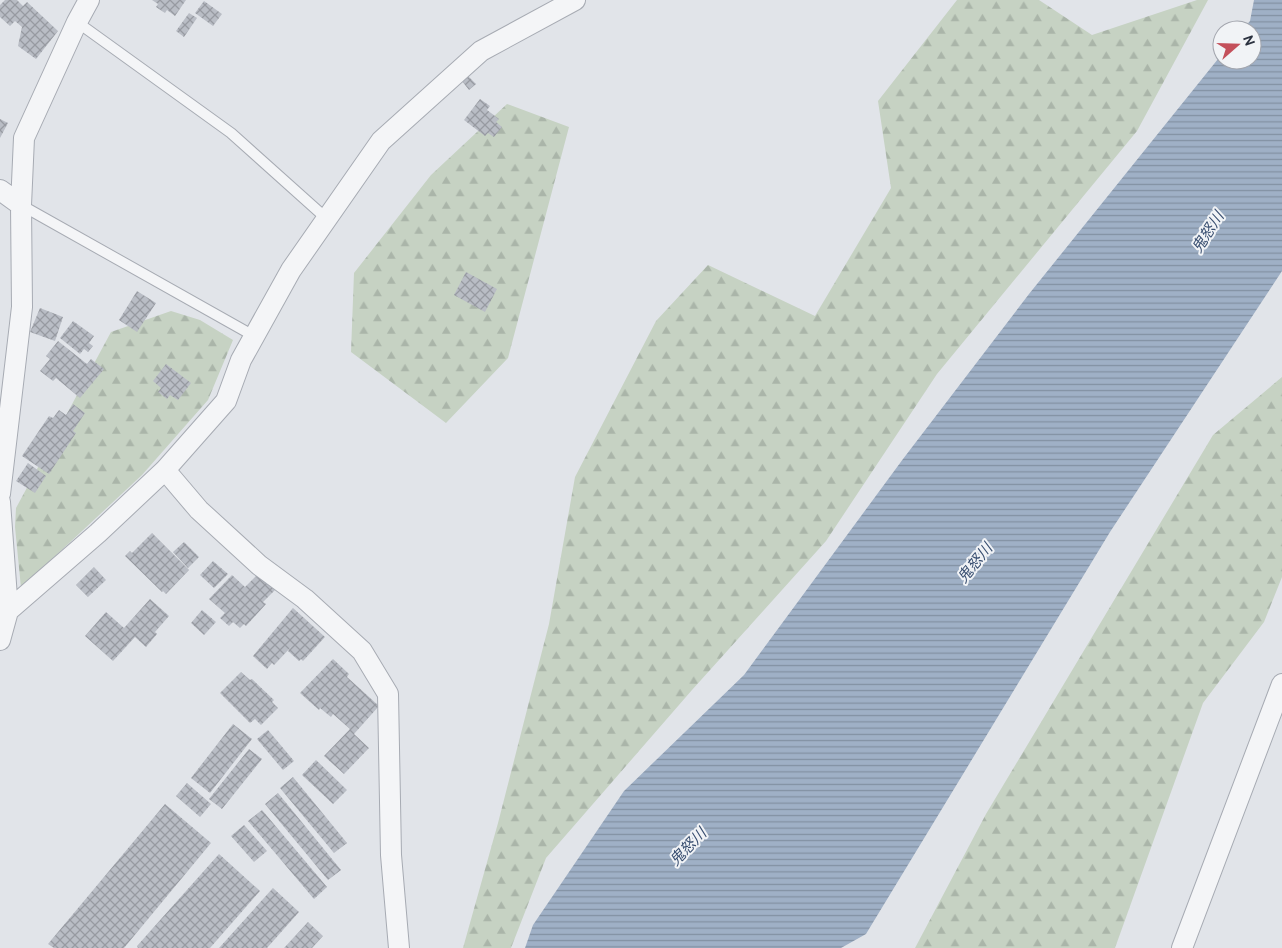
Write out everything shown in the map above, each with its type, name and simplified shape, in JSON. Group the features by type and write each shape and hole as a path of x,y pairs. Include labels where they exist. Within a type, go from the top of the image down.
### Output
{"street":[{"path":"0,494 22,307 21,204 24,138 77,22 90,0"},
{"path":"8,611 98,533 165,470 226,401 241,360 291,270 382,141 481,51 575,0"},
{"path":"0,190 21,204"},
{"path":"165,470 199,510 259,564 305,599 362,651 388,694 391,855 399,948"},
{"path":"0,502 8,611 0,640"},
{"path":"1182,948 1282,684"}],"lane":[{"path":"77,22 231,133 327,219"},
{"path":"21,204 254,336"}],"green space":[{"path":"957,0 1039,0 1092,35 1197,0 1208,0 1137,131 937,374 826,541 692,690 546,858 511,948 463,948 498,823 549,624 575,477 656,321 708,265 815,316 891,188 878,101"},
{"path":"507,104 569,127 508,358 446,423 351,352 354,273 431,175"},
{"path":"171,311 200,320 233,340 208,400 142,475 21,588 15,527 16,508 111,332"},
{"path":"1282,377 1282,577 1264,622 1203,703 1115,948 915,948 986,814 1213,435"}],"water":[{"name":"鬼怒川","path":"1254,0 1282,0 1282,271 1110,532 866,934 841,948 525,948 533,925 624,791 744,675 903,459 1029,294 1212,66 1212,70 1262,70 1262,20 1250,20"}],"building":[{"path":"5,0 17,0 23,6 27,2 58,31 36,59 18,46 22,27 15,21 10,26 0,17 0,5"},
{"path":"152,0 186,0 175,16 167,10 165,13 156,7 158,4"},
{"path":"204,1 222,14 213,26 195,13"},
{"path":"189,13 197,18 184,37 176,31"},
{"path":"468,76 476,84 469,90 462,81"},
{"path":"480,99 490,106 487,110 499,119 496,122 502,127 494,137 488,133 485,136 464,120"},
{"path":"0,119 8,123 0,138"},
{"path":"466,272 497,289 485,312 454,295"},
{"path":"137,291 156,303 137,332 119,320"},
{"path":"40,308 63,317 55,341 30,332"},
{"path":"73,321 94,336 89,343 93,346 88,352 84,349 80,354 60,338"},
{"path":"58,341 87,364 91,359 104,369 80,398 56,378 53,381 40,371 50,359 46,356"},
{"path":"166,364 191,383 178,400 170,395 167,399 158,392 161,388 153,381"},
{"path":"73,404 85,413 73,431 76,433 49,474 22,456 49,416 53,418 59,410 66,415"},
{"path":"28,463 46,476 35,493 16,481"},
{"path":"152,533 189,570 166,594 125,556 130,551 132,553"},
{"path":"184,542 199,557 188,568 173,552"},
{"path":"213,561 228,574 214,588 200,575"},
{"path":"94,567 106,580 88,597 76,585"},
{"path":"258,574 275,590 263,602 266,604 246,626 244,624 240,628 233,622 229,626 220,618 225,613 209,599 232,575 245,587"},
{"path":"150,599 169,616 155,632 157,634 146,647 135,637 113,661 85,636 106,612 124,628"},
{"path":"293,608 325,637 303,661 301,659 299,661 288,651 292,646 274,665 272,663 267,669 253,656"},
{"path":"202,610 216,622 204,635 191,623"},
{"path":"333,659 349,674 347,677 379,706 354,734 369,748 344,774 324,756 350,729 333,714 331,717 320,708 319,710 300,693"},
{"path":"241,672 250,680 252,679 274,700 272,702 278,708 261,725 255,719 250,723 220,693"},
{"path":"233,724 252,739 210,793 191,778"},
{"path":"268,730 294,761 283,770 257,739"},
{"path":"249,749 262,759 222,809 209,799"},
{"path":"316,760 347,790 333,804 302,775"},
{"path":"293,777 347,843 334,853 280,788"},
{"path":"187,783 211,804 200,817 176,796"},
{"path":"278,793 341,870 328,880 265,804"},
{"path":"165,804 211,843 124,948 54,948 48,944"},
{"path":"262,810 327,887 314,899 248,821"},
{"path":"244,825 267,851 254,862 231,836"},
{"path":"219,854 260,891 210,948 138,948 137,946"},
{"path":"273,888 299,912 267,948 219,948"},
{"path":"308,922 323,936 312,948 284,948"}]}
